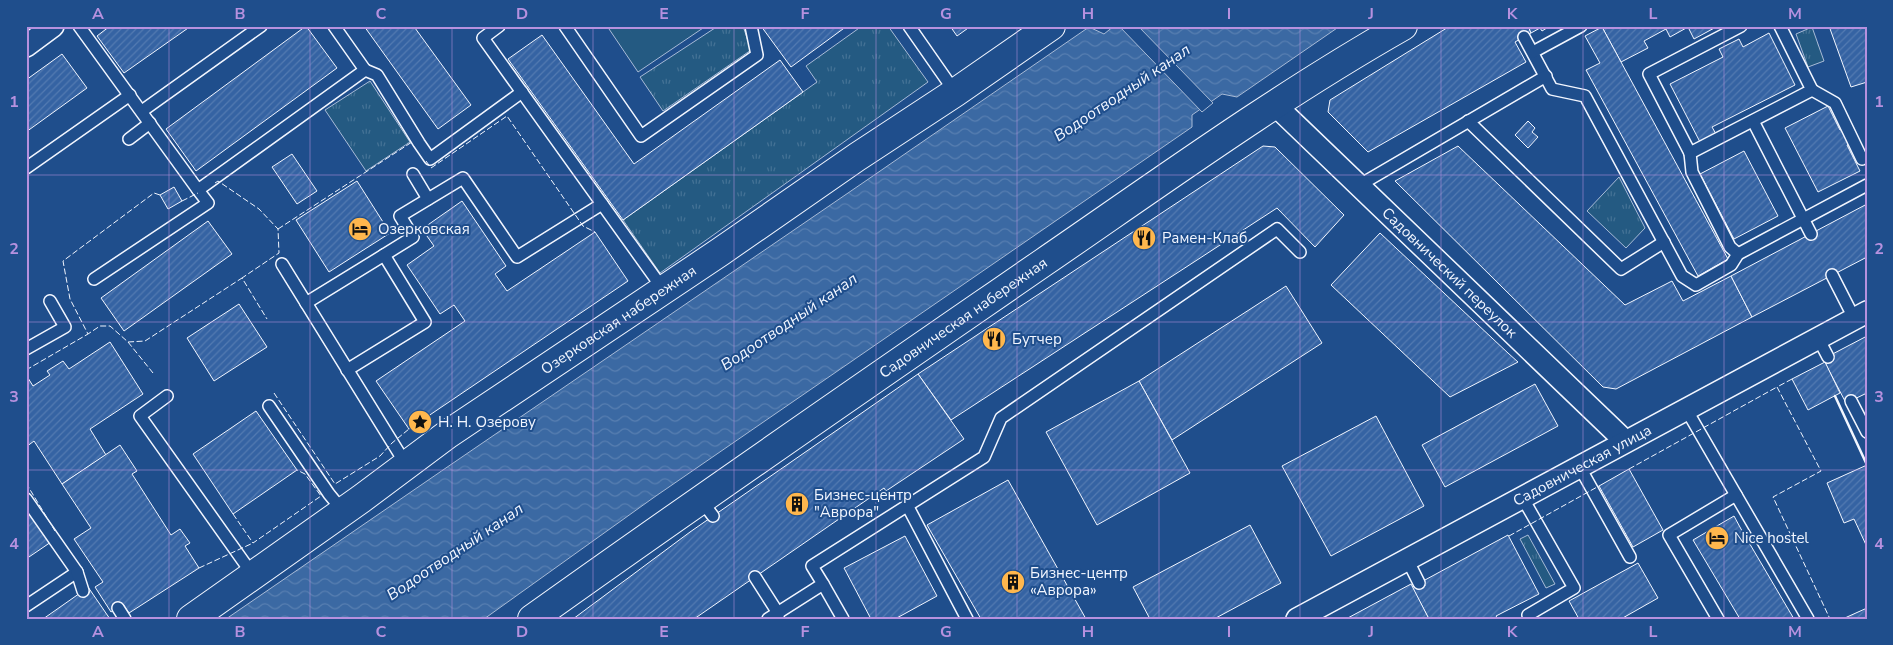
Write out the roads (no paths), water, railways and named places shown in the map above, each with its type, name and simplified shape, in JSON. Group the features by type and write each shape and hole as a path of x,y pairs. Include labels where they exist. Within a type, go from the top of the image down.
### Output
{"street":[{"path":"26,46 54,26"},
{"name":"Озерковская набережная","path":"191,619 407,466 448,434 956,92 1050,26"},
{"name":"Садовническая набережная","path":"532,619 707,507 1244,125 1352,55 1402,26"},
{"name":"Садовнический переулок","path":"1275,105 1625,442"},
{"name":"Садовническая улица","path":"1297,619 1861,315"}],"lane":[{"path":"80,26 208,203 94,279"},
{"path":"142,111 261,26"},
{"path":"334,26 365,70 377,75 418,143 430,159 522,92"},
{"path":"499,26 483,38 663,289"},
{"path":"565,26 641,136 757,55 751,26"},
{"path":"909,26 956,92"},
{"path":"1533,52 1581,26"},
{"path":"1738,254 1730,247 1692,172 1690,153 1648,74 1741,26"},
{"path":"1780,26 1812,90 1835,103 1862,159"},
{"path":"1524,37 1552,89 1585,96 1682,276 1696,285 1731,265 1738,254 1867,185"},
{"path":"198,190 365,70"},
{"path":"1358,186 1546,76"},
{"path":"1690,153 1812,90"},
{"path":"26,168 130,95"},
{"path":"1468,121 1621,268 1664,242"},
{"path":"1752,121 1811,234"},
{"path":"129,139 150,123"},
{"path":"413,174 428,199"},
{"path":"306,303 413,237 400,216 463,178 517,257 602,204"},
{"path":"843,619 812,566 984,457 1000,418 1278,229 1300,252"},
{"path":"347,370 425,322 384,255"},
{"path":"282,264 407,466"},
{"path":"1832,275 1861,315"},
{"path":"26,349 66,327 50,301"},
{"path":"1818,338 1828,356"},
{"path":"167,396 140,416 254,575"},
{"path":"1851,401 1867,432"},
{"path":"269,406 343,512"},
{"path":"1686,409 1808,619"},
{"path":"1579,466 1630,557"},
{"path":"1718,619 1669,535 1736,495"},
{"path":"1522,497 1574,588 1528,615 1530,619"},
{"path":"26,499 77,572 83,591"},
{"path":"908,505 967,619"},
{"path":"1407,559 1419,583"},
{"path":"26,606 77,572"},
{"path":"755,577 775,617 824,584"},
{"path":"118,608 125,619"}],"water":[{"name":"Водоотводный канал","path":"1114,26 1340,26 1237,97 1222,94 1192,115 1192,127 653,498 484,619 226,619 1089,27 1104,34"}],"place":[{"name":"Озерковская","path":"360,229"},
{"name":"Рамен-Клаб","path":"1144,238"},
{"name":"Бутчер","path":"994,339"},
{"name":"Н. Н. Озерову","path":"420,422"},
{"name":"Бизнес-центр \"Аврора\"","path":"797,504"},
{"name":"Nice hostel","path":"1717,538"},
{"name":"Бизнес-центр «Аврора»","path":"1013,582"}]}
